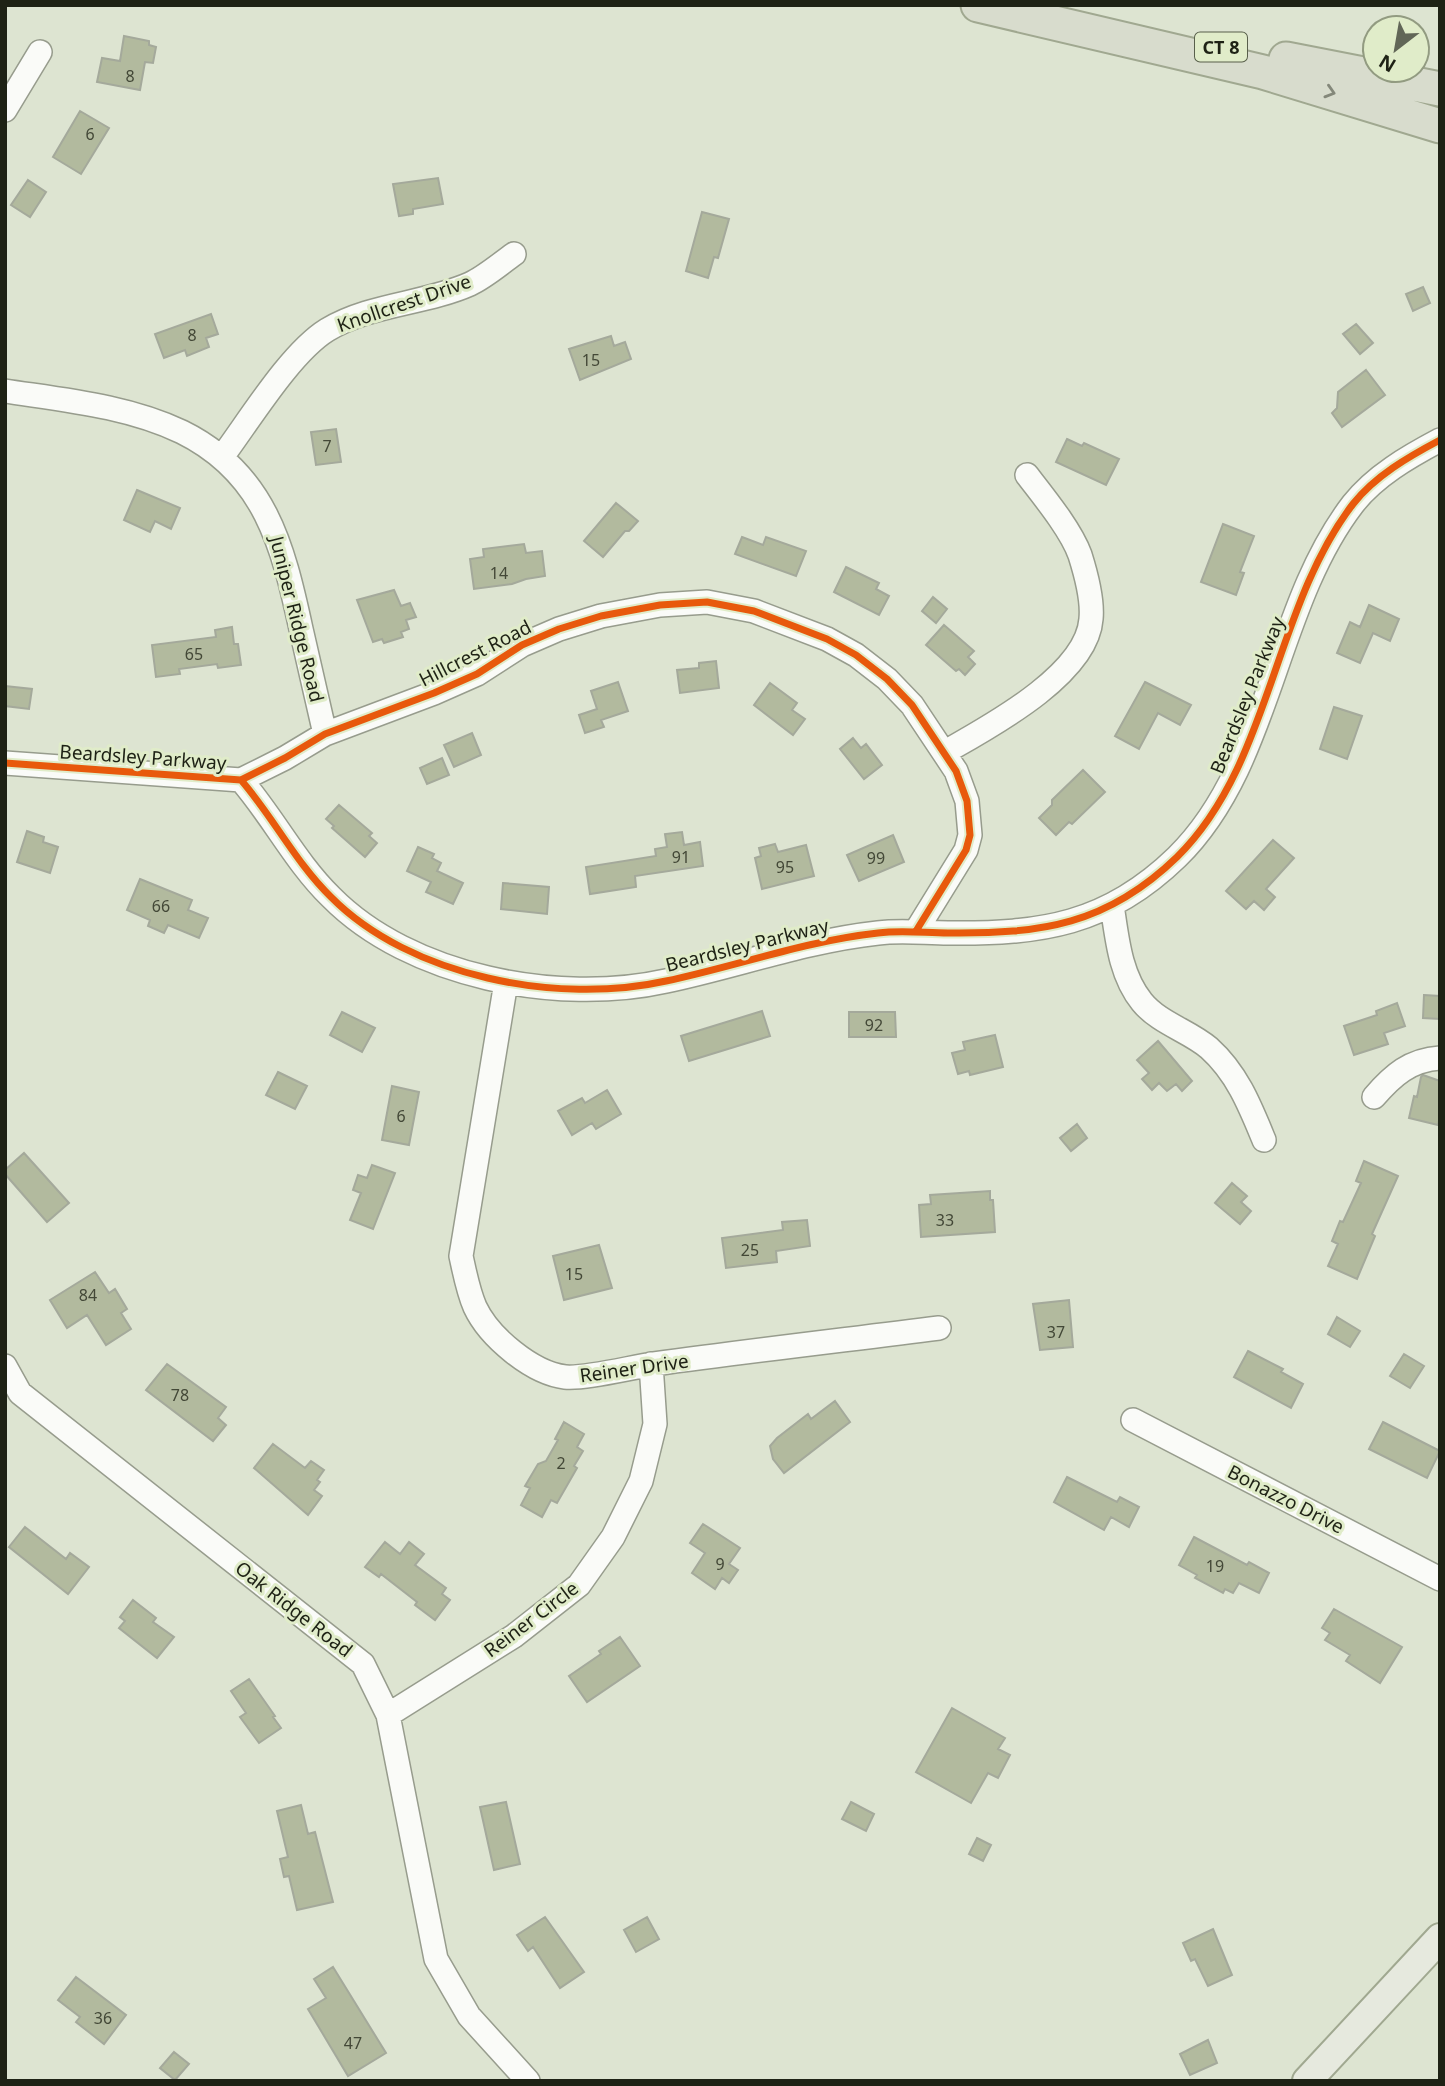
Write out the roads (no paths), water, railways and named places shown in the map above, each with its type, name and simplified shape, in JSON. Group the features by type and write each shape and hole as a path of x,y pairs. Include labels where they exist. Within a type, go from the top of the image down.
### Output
{"highway":[{"path":"978,5 1263,72 1440,126"},
{"name":"CT 8","path":"1002,5 1440,89"}],"main road":[{"path":"1307,2081 1440,1938"}],"street":[{"path":"5,110 40,52"},
{"name":"Knollcrest Drive","path":"222,457 290,365 308,345 328,330 360,316 473,283 514,254"},
{"name":"Juniper Ridge Road","path":"5,391 130,414 181,432 222,457 249,486 274,529 290,579 325,734"},
{"name":"Beardsley Parkway","path":"5,763 241,780 265,808 307,870 329,896 353,918 388,941 418,956 506,982 589,990 628,988 665,982 787,950 858,935 916,931 998,933 1045,929 1071,922 1126,898 1177,858 1204,827 1243,753 1301,600 1328,543 1354,503 1376,481 1412,455 1440,440"},
{"path":"945,752 1019,709 1079,651 1091,621 1090,598 1080,553 1052,508 1027,475"},
{"name":"Hillcrest Road","path":"241,780 325,734 477,674 522,645 559,629 636,609 707,602 754,611 827,639 856,655 887,679 912,705 956,771 967,801 970,835 966,850 916,931"},
{"path":"1112,905 1120,960 1143,1003 1209,1048 1234,1075 1249,1102 1264,1140"},
{"name":"Reiner Drive","path":"506,982 461,1256 467,1287 477,1310 497,1337 522,1358 546,1371 566,1377 939,1328"},
{"path":"1374,1097 1392,1076 1410,1063 1440,1058"},
{"name":"Reiner Circle","path":"388,1715 514,1636 579,1585 613,1537 641,1481 655,1424 651,1364"},
{"name":"Oak Ridge Road","path":"5,1366 20,1393 363,1664 388,1715 436,1959 470,2016 528,2081"},
{"name":"Bonazzo Drive","path":"1133,1420 1440,1579"}]}
